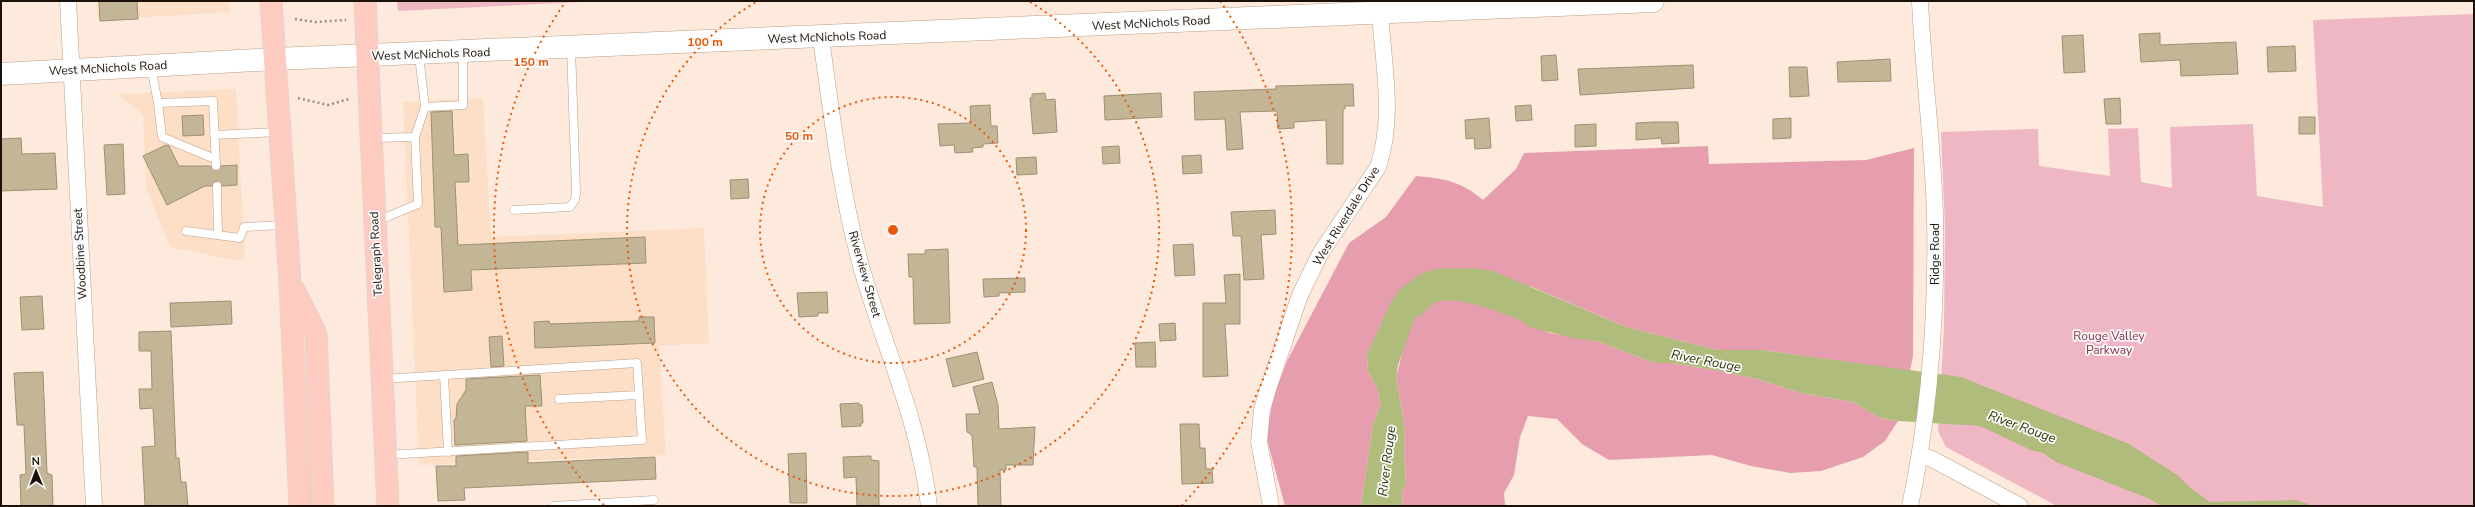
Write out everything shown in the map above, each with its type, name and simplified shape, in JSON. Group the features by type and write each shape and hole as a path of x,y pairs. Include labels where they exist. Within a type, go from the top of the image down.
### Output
{"main road":[{"path":"271,1 287,225 300,506"},
{"name":"Telegraph Road","path":"365,1 388,506"},
{"name":"West McNichols Road","path":"1,74 275,59 419,55 1653,1"},
{"path":"290,282 316,334 323,506"}],"street":[{"name":"Woodbine Street","path":"68,1 94,506"},
{"name":"Ridge Road","path":"1910,506 1921,449 1932,354 1935,215 1931,124 1920,1"},
{"name":"West Riverdale Drive","path":"1271,506 1259,442 1262,410 1268,389 1300,295 1313,268 1320,254 1378,167 1383,151 1388,128 1388,104 1380,12"},
{"name":"Riverview Street","path":"821,38 848,212 864,274 914,430 929,506"},
{"path":"1921,449 1939,463 2020,506"}],"lane":[{"path":"514,210 564,208 570,207 575,200 576,192 571,48"},
{"path":"424,107 463,105 463,53"},
{"path":"374,222 418,204 415,137 424,107 419,55"},
{"path":"150,66 158,103 162,137 216,162 213,101 158,103"},
{"path":"214,135 281,132"},
{"path":"371,138 415,137"},
{"path":"217,186 218,235"},
{"path":"186,230 240,238 244,227 287,225"},
{"path":"382,379 637,363 642,440 386,455"},
{"path":"444,375 448,452"},
{"path":"559,398 639,395"},
{"path":"553,506 654,500"}],"path":[{"path":"295,19 315,22 347,20"},
{"path":"298,98 328,105 350,99"}],"shaded area":[{"path":"96,1 229,1 230,12 98,20"},
{"path":"236,89 245,259 232,260 170,247 146,188 143,115 118,94"},
{"path":"483,98 491,237 704,228 709,343 659,346 666,455 419,465 403,102"},
{"path":"1708,146 1709,164 1866,160 1914,148 1913,356 1910,371 1762,350 1717,350 1626,327 1532,287 1456,269 1383,320 1367,355 1368,371 1377,387 1381,404 1373,425 1361,506 1285,506 1266,436 1274,395 1288,359 1349,243 1386,217 1416,176 1435,178 1459,184 1483,200 1516,169 1524,153"},
{"path":"1461,281 1481,282 1498,288 1510,299 1519,318 1550,333 1597,341 1654,363 1673,363 1720,371 1757,379 1801,393 1853,402 1880,418 1898,421 1885,441 1863,457 1821,471 1790,473 1751,466 1712,455 1609,460 1582,444 1557,419 1528,416 1520,437 1514,475 1504,493 1505,506 1403,506 1401,494 1406,483 1404,448 1405,428 1396,378 1404,345 1422,297 1431,291"}],"green space":[{"path":"397,1 602,1 398,11"},
{"name":"Rouge Valley Parkway","path":"2474,14 2474,506 2057,506 1946,447 1938,431 1944,329 1945,227 1941,132 2038,129 2039,166 2110,176 2108,129 2138,128 2141,182 2172,188 2170,127 2253,124 2257,196 2323,207 2313,20"}],"water":[{"path":"1472,268 1493,271 1626,327 1717,350 1762,350 1961,377 2129,444 2177,475 2193,490 2210,502 2296,500 2314,506 2161,506 2150,499 2056,462 2043,453 2031,450 1980,426 1898,421 1880,418 1853,402 1801,393 1757,379 1720,371 1673,363 1654,363 1597,341 1573,338 1529,327 1518,318 1514,304 1502,290 1483,281 1461,281 1431,291 1422,297 1398,365 1396,378 1405,428 1404,448 1406,483 1401,494 1403,506 1361,506 1373,425 1381,404 1377,387 1368,371 1367,355 1391,302 1400,289 1418,278 1456,269"}],"building":[{"path":"99,1 137,1 138,19 100,21"},
{"path":"2160,33 2160,45 2236,42 2238,74 2181,76 2180,60 2141,62 2139,34"},
{"path":"2083,35 2085,72 2064,73 2062,36"},
{"path":"2295,46 2296,71 2268,72 2267,47"},
{"path":"1556,55 1558,80 1542,81 1541,56"},
{"path":"1890,59 1891,81 1838,82 1837,62"},
{"path":"1693,65 1694,88 1580,95 1578,69"},
{"path":"1789,67 1807,67 1809,96 1790,97"},
{"path":"1353,84 1354,106 1345,106 1345,109 1343,109 1343,164 1327,164 1326,120 1294,122 1294,128 1278,129 1277,111 1240,112 1243,149 1227,150 1225,119 1195,120 1194,92 1276,89 1276,86"},
{"path":"1045,93 1046,100 1055,99 1057,132 1033,134 1030,98 1032,98 1032,94"},
{"path":"1161,93 1162,117 1105,120 1104,96"},
{"path":"2120,98 2121,124 2106,124 2104,99"},
{"path":"990,105 991,126 997,126 998,143 983,144 983,147 972,148 973,152 955,153 954,145 940,146 938,124 971,123 970,106"},
{"path":"1531,105 1532,120 1516,121 1515,106"},
{"path":"452,111 454,155 468,154 469,182 455,182 458,245 645,237 646,263 471,270 472,290 444,292 441,227 435,227 431,112"},
{"path":"203,115 204,135 183,136 182,116"},
{"path":"2299,117 2315,117 2315,134 2299,134"},
{"path":"1489,118 1491,148 1475,149 1474,138 1466,139 1465,120"},
{"path":"1791,118 1791,138 1773,139 1773,119"},
{"path":"1678,122 1679,143 1662,144 1661,138 1636,140 1636,123"},
{"path":"1596,124 1596,146 1575,147 1575,125"},
{"path":"21,138 22,154 55,153 57,189 1,191 1,139"},
{"path":"123,144 125,194 107,195 104,145"},
{"path":"166,145 169,146 179,166 210,166 216,171 221,166 237,165 237,185 222,186 216,181 212,186 205,186 167,205 143,156"},
{"path":"1119,146 1120,163 1103,164 1102,147"},
{"path":"1201,155 1202,173 1183,174 1182,156"},
{"path":"1036,157 1037,174 1017,175 1016,158"},
{"path":"748,179 749,198 731,199 730,180"},
{"path":"1275,210 1276,234 1261,235 1264,279 1244,280 1241,236 1233,236 1231,212"},
{"path":"1193,244 1195,275 1175,276 1173,245"},
{"path":"948,249 950,323 914,324 913,277 909,277 908,254 925,254 925,250"},
{"path":"1240,274 1240,324 1225,324 1228,376 1203,377 1203,303 1226,303 1224,275"},
{"path":"1025,278 1025,292 999,293 999,296 984,297 983,279"},
{"path":"827,292 828,313 818,313 818,316 799,317 797,293"},
{"path":"42,296 44,329 22,330 20,297"},
{"path":"231,301 232,324 171,327 170,303"},
{"path":"639,317 654,317 655,343 535,348 534,322 549,321 550,324 639,321"},
{"path":"1175,323 1176,340 1160,341 1159,324"},
{"path":"171,331 176,458 179,458 181,482 186,482 188,506 145,506 142,447 155,446 153,408 140,409 139,389 152,389 151,351 139,351 139,332"},
{"path":"502,336 504,366 491,367 489,337"},
{"path":"1155,342 1156,367 1136,367 1135,343"},
{"path":"977,352 984,379 953,387 946,359"},
{"path":"43,372 47,473 52,475 53,506 21,506 20,475 26,474 24,425 17,425 14,373"},
{"path":"540,375 542,406 525,406 527,441 455,445 454,420 456,418 457,404 466,390 466,379"},
{"path":"992,382 998,405 999,429 1035,427 1033,465 1006,465 1006,470 1000,470 1001,506 978,506 977,467 974,467 972,435 967,432 966,414 980,414 973,387"},
{"path":"859,403 859,405 862,405 863,423 861,423 861,426 842,427 840,404"},
{"path":"1180,424 1199,424 1200,448 1205,448 1206,469 1212,469 1213,483 1182,484"},
{"path":"528,452 528,463 655,457 656,479 464,488 465,500 438,501 436,466 456,466 456,456"},
{"path":"806,453 807,503 790,503 788,454"},
{"path":"871,456 871,460 879,461 879,506 857,506 856,477 844,478 843,457"}],"waterway":[{"name":"River Rouge","path":"1412,302 1428,288 1447,284 1461,285 1493,293 1551,315"}]}
